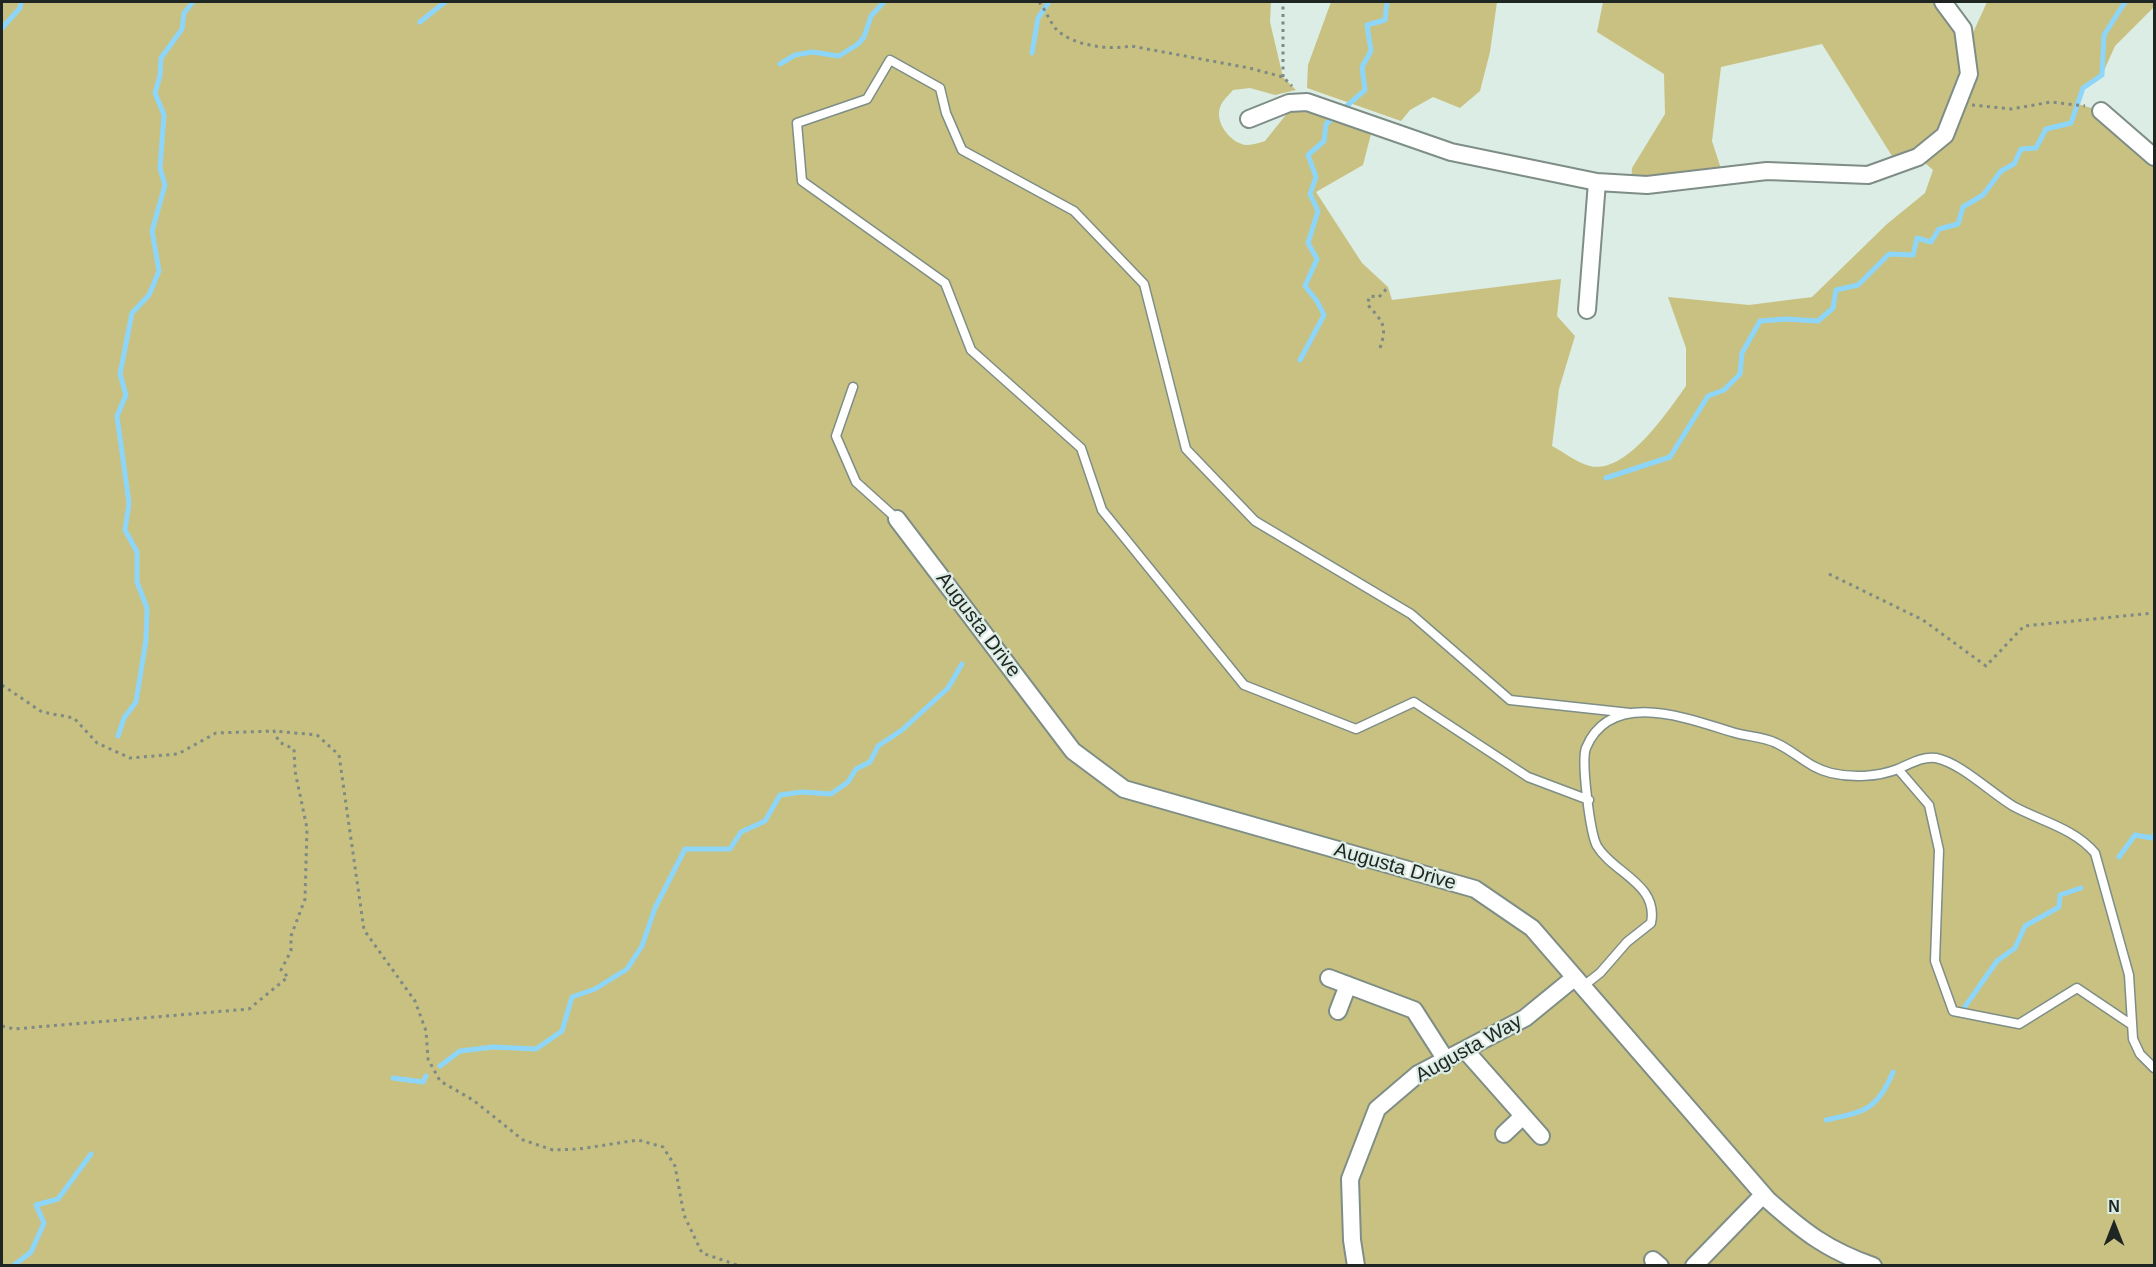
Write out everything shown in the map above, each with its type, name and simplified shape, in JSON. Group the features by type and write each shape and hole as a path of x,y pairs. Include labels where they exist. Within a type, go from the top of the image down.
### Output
{"street":[{"path":"1249,119 1289,103 1299,102 1318,106 1451,152 1597,182 1647,185 1767,171 1868,175 1918,157 1945,135 1969,74 1963,29 1943,2"},
{"path":"2101,111 2154,157"},
{"path":"1587,310 1597,182"},
{"name":"Augusta Drive","path":"897,519 1073,750 1124,789 1475,889 1532,928 1763,1194 1801,1229 1841,1255 1873,1266"},
{"path":"1329,978 1414,1010 1446,1060"},
{"name":"Augusta Way","path":"1356,1266 1350,1179 1377,1109 1418,1074 1525,1018 1578,982"},
{"path":"1338,1011 1348,985"},
{"path":"1465,1050 1541,1136"},
{"path":"1504,1134 1522,1116"},
{"path":"1694,1266 1763,1194"}],"lane":[{"path":"1589,800 1528,777 1414,702 1356,729 1244,685 1102,510 1081,448 970,350 945,284 802,181 797,123 867,99 890,60 940,88 946,113 962,150 1074,211 1144,284 1186,448 1256,521 1411,614 1510,700 1630,713 1670,714 1763,738 1795,753 1815,768 1847,776 1898,769 1923,759 1936,758 1948,763 2012,805 2042,818 2087,843 2095,853 2129,975 2133,1039 2140,1054 2154,1068"},
{"path":"853,387 836,436 856,483 897,519"},
{"path":"1578,982 1600,973 1627,942 1652,923 1653,912 1639,884 1597,845 1583,762 1586,748 1602,726 1630,713"},
{"path":"1898,769 1929,805 1939,850 1935,961 1953,1011 2019,1024 2077,988 2132,1025"}],"path":[{"path":"1039,2 1057,30 1087,45 1115,49 1131,46 1283,77 1296,90 1299,102"},
{"path":"1283,2 1283,77"},
{"path":"1957,104 2012,109 2051,102 2078,104 2101,111"},
{"path":"1380,348 1385,332 1382,323 1367,304 1370,296 1379,297 1388,287"},
{"path":"1829,574 1923,620 1986,666 2024,626 2154,613"},
{"path":"2,685 42,712 74,718 97,743 130,758 178,754 216,733 274,731 317,735 339,754 364,930 415,1001 426,1031 428,1059 440,1081 473,1100 523,1140 553,1150 579,1149 638,1140 663,1148 675,1166 684,1215 702,1253 740,1266"},
{"path":"2,1026 14,1029 249,1009 288,977 282,969 291,951 291,936 305,899 307,828 299,794 294,748 279,742 274,731"}],"shaded area":[{"path":"2,2 1271,2 1270,22 1283,77 1296,90 1275,95 1250,88 1233,90 1222,103 1219,111 1224,130 1240,143 1246,145 1258,143 1265,141 1289,111 1299,110 1320,114 1371,134 1363,165 1316,192 1362,263 1388,287 1392,300 1561,279 1557,316 1575,336 1559,389 1552,446 1585,465 1604,466 1618,461 1645,439 1686,386 1686,348 1668,297 1749,305 1812,297 1887,224 1925,193 1933,170 1918,157 1892,156 1822,44 1721,67 1712,141 1723,175 1631,184 1632,168 1665,114 1664,74 1597,32 1603,2 1943,2 1966,48 1987,2 2154,2 2154,7 2115,46 2102,75 2083,88 2078,104 2101,111 2154,167 2154,1265 2,1265"},
{"path":"1331,2 1497,2 1490,52 1480,91 1460,108 1433,97 1410,110 1401,121 1307,88 1308,65"}],"waterway":[{"path":"2,28 20,8 21,2"},
{"path":"118,736 124,718 136,702 146,640 147,608 137,582 137,552 125,530 129,503 117,416 126,395 120,374 132,313 149,295 159,271 152,231 165,185 160,168 164,115 155,93 160,76 161,58 182,29 184,13 193,2"},
{"path":"420,22 445,2"},
{"path":"780,64 795,55 812,52 839,56 858,44 864,37 871,16 884,2"},
{"path":"1032,53 1038,18 1049,2"},
{"path":"1300,360 1324,315 1317,301 1305,286 1317,259 1308,243 1318,211 1310,194 1316,177 1308,155 1324,141 1326,124 1365,90 1362,67 1371,51 1367,25 1385,20 1387,2"},
{"path":"1606,478 1670,457 1708,396 1724,390 1740,374 1742,353 1760,321 1786,319 1818,321 1833,308 1836,290 1858,285 1889,254 1913,255 1917,238 1931,242 1939,229 1958,224 1963,207 1983,195 2001,171 2014,164 2021,149 2036,148 2046,129 2071,123 2083,88 2102,75 2104,35 2125,2"},
{"path":"440,1066 460,1051 493,1047 536,1049 562,1031 572,997 595,989 627,969 642,946 655,908 685,849 730,849 741,832 765,821 780,795 802,792 831,794 848,782 856,769 870,762 878,746 902,730 948,688 962,664"},
{"path":"2119,857 2135,835 2152,838 2154,835"},
{"path":"1964,1008 1997,961 2015,948 2025,926 2059,907 2060,895 2081,888"},
{"path":"1826,1120 1850,1115 1867,1108 1881,1095 1893,1072"},
{"path":"393,1078 423,1082 426,1076"},
{"path":"13,1266 31,1252 44,1223 36,1205 58,1199 91,1154"}]}
